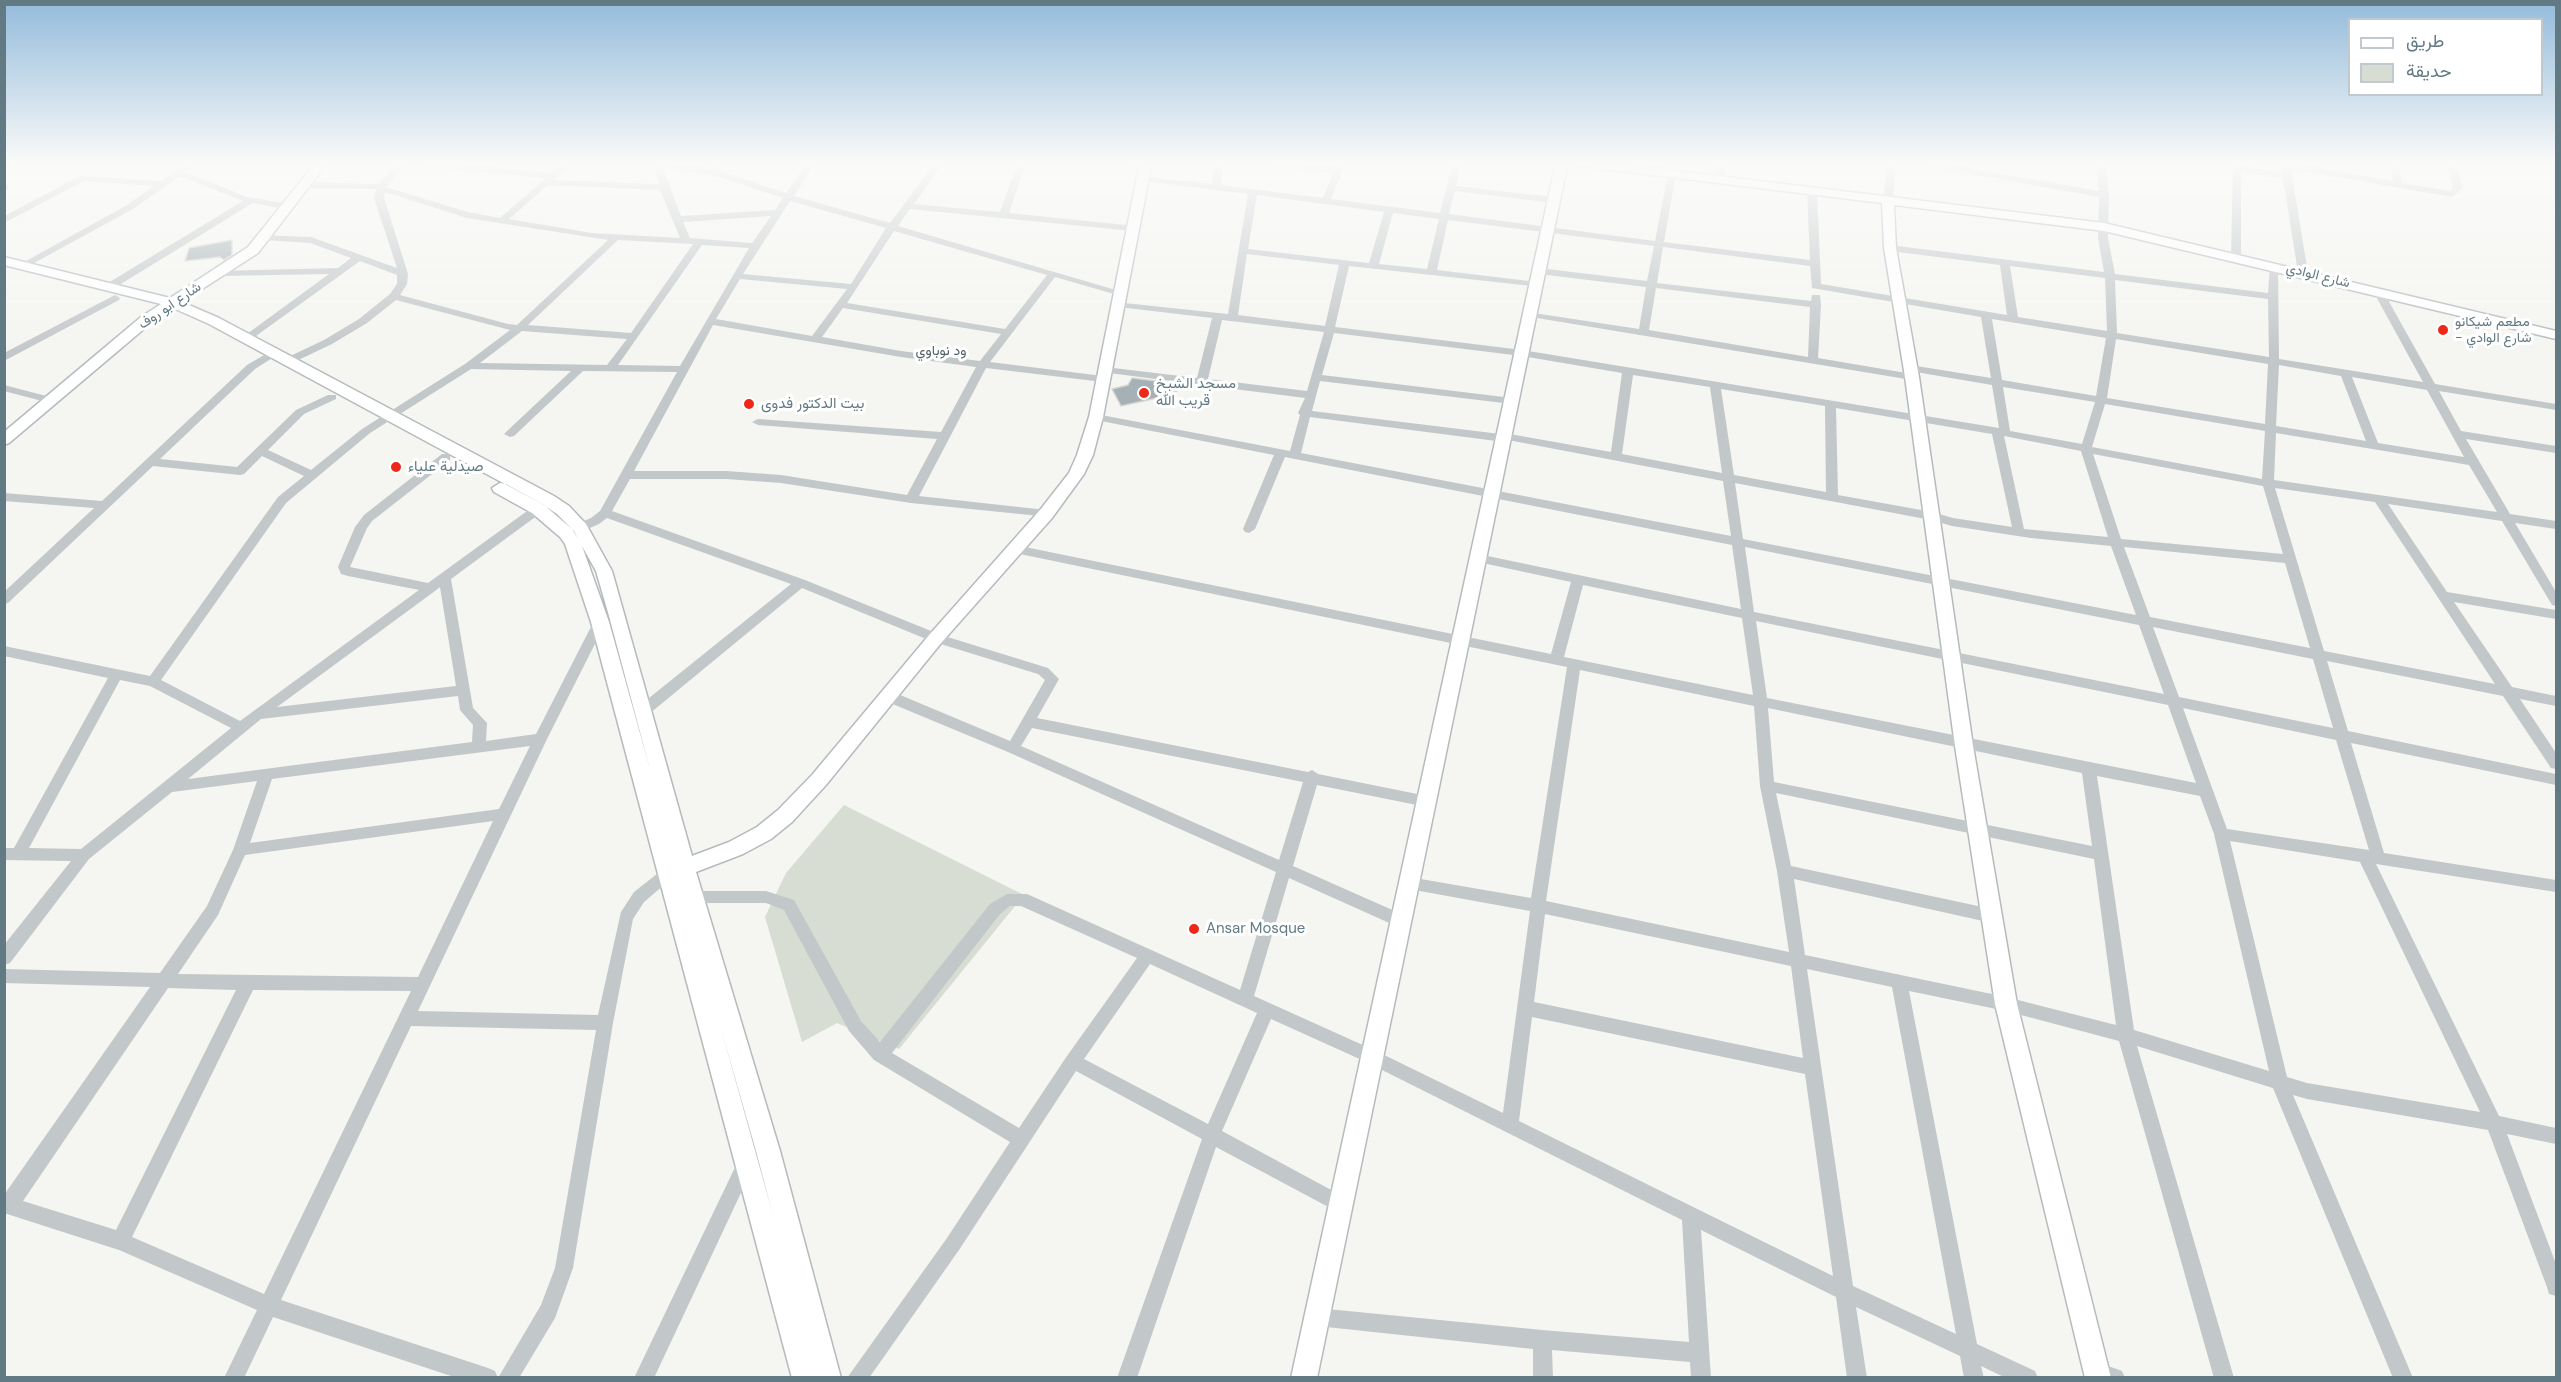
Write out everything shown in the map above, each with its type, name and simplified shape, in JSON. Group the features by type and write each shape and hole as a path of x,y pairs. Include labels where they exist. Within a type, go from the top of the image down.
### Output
{"street":[{"path":"10,265 91,226"},
{"path":"4,358 100,290 207,226"},
{"name":"شارع ابو روف","path":"4,440 166,307 253,250 273,226"},
{"path":"4,600 251,367 348,331 394,296 402,284 403,274 387,226"},
{"path":"543,226 615,238 700,241 755,246"},
{"path":"681,226 686,242"},
{"path":"573,530 595,521 605,513 710,321 769,226"},
{"path":"886,226 1052,275 1120,299 1232,318 1522,353 2001,432 2268,483 2556,525"},
{"path":"508,1377 548,1311 564,1268 605,1023 626,917 639,897 676,871 736,848 764,833 785,816 819,780 936,638 1064,491 1083,461 1096,417 1133,228 1118,226"},
{"path":"1232,318 1248,226"},
{"path":"1373,266 1384,226"},
{"path":"1431,273 1441,226"},
{"path":"1521,226 1816,264"},
{"path":"1304,1377 1370,1056 1427,801 1548,226"},
{"path":"1643,333 1661,226"},
{"path":"1813,361 1816,305 1814,226"},
{"path":"1888,226 1918,418 1964,746 2006,1004 2103,1376"},
{"name":"شارع الوادي","path":"2100,226 2275,266 2556,335"},
{"path":"2236,257 2237,226"},
{"path":"2295,226 2303,273"},
{"path":"2104,227 2103,238 2110,276 2112,334 2101,400 2086,449 2116,542 2221,834 2280,1084 2403,1377"},
{"path":"815,339 854,288 891,228"},
{"path":"265,237 311,240 403,274"},
{"path":"153,682 282,500 385,419 469,366 519,328 615,238"},
{"path":"610,368 700,241"},
{"path":"1890,248 2273,297"},
{"path":"1244,251 1431,273 1652,285 1816,305"},
{"path":"245,339 358,258"},
{"path":"1249,529 1305,413 1329,331 1345,262"},
{"path":"2005,263 2013,319"},
{"path":"10,265 214,321 333,397 385,419 573,530"},
{"path":"2275,266 2273,297 2275,338 2268,483 2341,736 2371,856 2494,1123 2556,1287"},
{"path":"219,273 340,271"},
{"path":"910,499 982,364 1052,275"},
{"path":"736,276 854,288"},
{"path":"1816,286 2556,406"},
{"path":"2378,291 2473,462 2556,602"},
{"path":"394,296 501,326 634,336"},
{"path":"841,305 1007,332"},
{"path":"166,307 202,327 274,358 385,419 548,500 563,510 573,530 604,571 644,710 676,871 747,1161 805,1377"},
{"path":"1531,314 1813,361 1997,382 2271,430 2473,462"},
{"path":"1986,315 1997,382 2001,432 2019,532"},
{"path":"1202,381 1218,316"},
{"path":"710,321 901,354 982,364 1202,381 1310,395"},
{"path":"469,366 683,369"},
{"path":"510,434 580,368"},
{"path":"1616,458 1628,371"},
{"path":"2345,372 2374,446"},
{"path":"1315,377 1512,401"},
{"path":"1715,385 1761,702 1767,786 1785,871 1857,1377"},
{"path":"4,388 50,400"},
{"path":"151,462 237,472 242,470 300,412 333,397"},
{"path":"1830,404 1832,497"},
{"path":"1305,413 1504,437 1832,497 1952,522 2019,532 2289,559"},
{"path":"1096,417 1736,542 1941,579 2556,701"},
{"path":"758,422 943,435"},
{"path":"2458,434 2556,449"},
{"path":"261,451 313,475"},
{"path":"431,588 352,573 345,571 344,567 361,527 368,518 446,457"},
{"path":"625,475 726,475 772,478 910,499 1046,514"},
{"path":"4,497 106,505"},
{"path":"2379,500 2556,764"},
{"path":"4,958 84,855 258,714 538,509"},
{"path":"605,513 801,583 936,638 1049,674 1052,679 1050,684 1013,748"},
{"path":"573,530 573,544 600,622 676,871 694,897 768,1151 828,1377"},
{"path":"1015,549 1460,642 1574,663 1964,746 2206,791"},
{"path":"1478,558 1747,615 2556,778"},
{"path":"445,578 467,710 480,723 479,747"},
{"path":"1556,660 1578,579"},
{"path":"644,710 801,583"},
{"path":"2441,595 2556,614"},
{"path":"234,1377 540,739 600,622"},
{"path":"4,651 153,682 241,727"},
{"path":"1510,1124 1538,906 1574,663"},
{"path":"84,855 11,854 117,674"},
{"path":"258,714 465,690"},
{"path":"888,696 1013,748 1401,921"},
{"path":"1029,722 1312,776 1427,801"},
{"path":"167,787 540,739"},
{"path":"2089,769 2126,1035 2224,1377"},
{"path":"266,775 240,850 213,910 7,1204 120,1241 269,1306 488,1377"},
{"path":"1245,999 1286,869 1312,776"},
{"path":"1767,786 2101,854"},
{"path":"240,850 504,814"},
{"path":"2221,834 2556,886"},
{"path":"1785,871 1992,916"},
{"path":"1409,884 1538,906 2006,1004 2126,1035 2280,1084 2328,1095 2494,1123 2556,1136"},
{"path":"694,897 766,897 789,905 855,1026 880,1054 1021,1139"},
{"path":"880,1054 995,909 1007,900 1023,899 1370,1056 1846,1292 2028,1377"},
{"path":"857,1377 953,1244 1073,1060 1148,955"},
{"path":"4,976 248,983 422,984"},
{"path":"1899,981 1974,1377"},
{"path":"120,1241 248,983"},
{"path":"1526,1008 1813,1068"},
{"path":"1127,1377 1212,1134 1267,1009"},
{"path":"406,1018 605,1023"},
{"path":"1073,1060 1340,1204"},
{"path":"644,1377 747,1161"},
{"path":"1692,1214 1701,1377"},
{"path":"1317,1317 1542,1340 1700,1353"},
{"path":"1542,1340 1543,1377"}],"green space":[{"path":"844,805 1024,895 899,1049 837,1023 802,1042 765,917 786,873"}],"building":[{"path":"232,240 232,255 224,260 220,257 185,261 189,248"},
{"name":"مسجد الشيخ قريب الله","path":"1132,378 1173,383 1177,391 1173,392 1175,394 1121,406 1112,389 1128,385"}],"place":[{"name":"مطعم شيكانو - شارع الوادي","path":"2443,330"},
{"name":"مسجد الشيخ قريب الله","path":"1144,393"},
{"name":"بيت الدكتور فدوى","path":"749,404"},
{"name":"صيدلية علياء","path":"396,467"},
{"name":"Ansar Mosque","path":"1194,929"}],"district":[{"name":"ود نوباوي","path":"941,351"}]}
